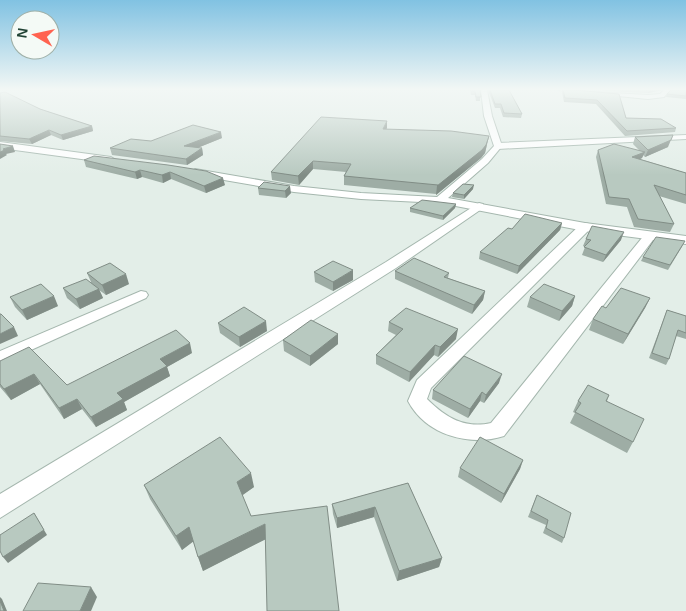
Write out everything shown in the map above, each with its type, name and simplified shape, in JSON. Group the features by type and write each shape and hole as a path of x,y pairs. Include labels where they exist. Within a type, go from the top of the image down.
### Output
{"street":[{"path":"489,119 498,146"},
{"path":"440,200 485,161 498,146 686,137"},
{"path":"0,145 122,161"},
{"path":"180,169 294,189 361,196 440,200 479,206 585,228 686,240"},
{"path":"0,508 391,265 479,206"},
{"path":"585,228 424,385 418,401 443,425 460,431 482,434 497,430 650,236"},
{"path":"0,358 140,295"}],"building":[{"path":"0,119 69,119 92,126 61,135 49,130 29,139 0,136"},
{"path":"320,119 387,121 383,129 451,131 489,136 482,150 437,186 344,176 351,164 313,161 298,176 271,172"},
{"path":"615,119 661,119 676,128 627,131"},
{"path":"193,125 221,132 184,146 202,148 186,159 110,148 131,139 151,141"},
{"path":"673,135 671,140 648,150 635,137"},
{"path":"0,144 13,146 0,152"},
{"path":"614,144 645,152 632,157 686,173 686,195 654,185 674,224 638,219 629,199 609,197 598,150"},
{"path":"94,156 206,171 223,178 204,186 170,172 162,175 140,170 135,172 84,160"},
{"path":"264,182 290,186 285,191 258,188"},
{"path":"463,184 474,185 464,195 453,193"},
{"path":"422,200 456,204 443,216 410,208"},
{"path":"525,214 562,223 519,266 480,252 508,228 512,229"},
{"path":"592,226 624,232 606,255 584,247 591,240 586,239"},
{"path":"656,237 685,241 670,265 643,257"},
{"path":"414,258 449,273 444,277 485,291 474,305 395,271"},
{"path":"333,261 353,270 333,282 314,272"},
{"path":"110,263 126,274 102,285 87,273"},
{"path":"86,279 99,289 76,299 63,288"},
{"path":"41,284 54,296 22,310 10,297"},
{"path":"544,284 575,296 562,311 530,297"},
{"path":"621,288 650,298 628,334 593,319 602,306 606,308"},
{"path":"244,307 266,321 239,337 218,323"},
{"path":"406,308 458,329 440,347 435,345 410,372 376,355 403,329 389,322"},
{"path":"667,310 686,316 686,333 678,330 669,359 652,353"},
{"path":"0,314 14,327 0,334"},
{"path":"311,320 338,334 310,356 283,340"},
{"path":"176,330 190,343 160,359 167,366 117,393 123,399 91,417 77,399 59,408 34,374 4,389 0,384 0,361 29,347 67,385"},
{"path":"464,356 502,374 486,395 482,392 470,409 433,390"},
{"path":"588,385 609,395 606,401 644,419 633,442 575,412 581,403 578,401"},
{"path":"220,437 251,473 237,482 251,516 327,506 339,611 267,611 265,524 198,557 189,527 176,536 144,485"},
{"path":"480,437 523,460 504,494 460,468"},
{"path":"408,483 442,558 399,571 375,507 337,518 332,504"},
{"path":"537,495 571,513 564,538 546,528 548,520 531,511"},
{"path":"34,513 44,530 3,557 0,551 0,535"},
{"path":"38,583 91,587 80,611 23,611"},
{"path":"0,601 4,611 0,611"}]}
